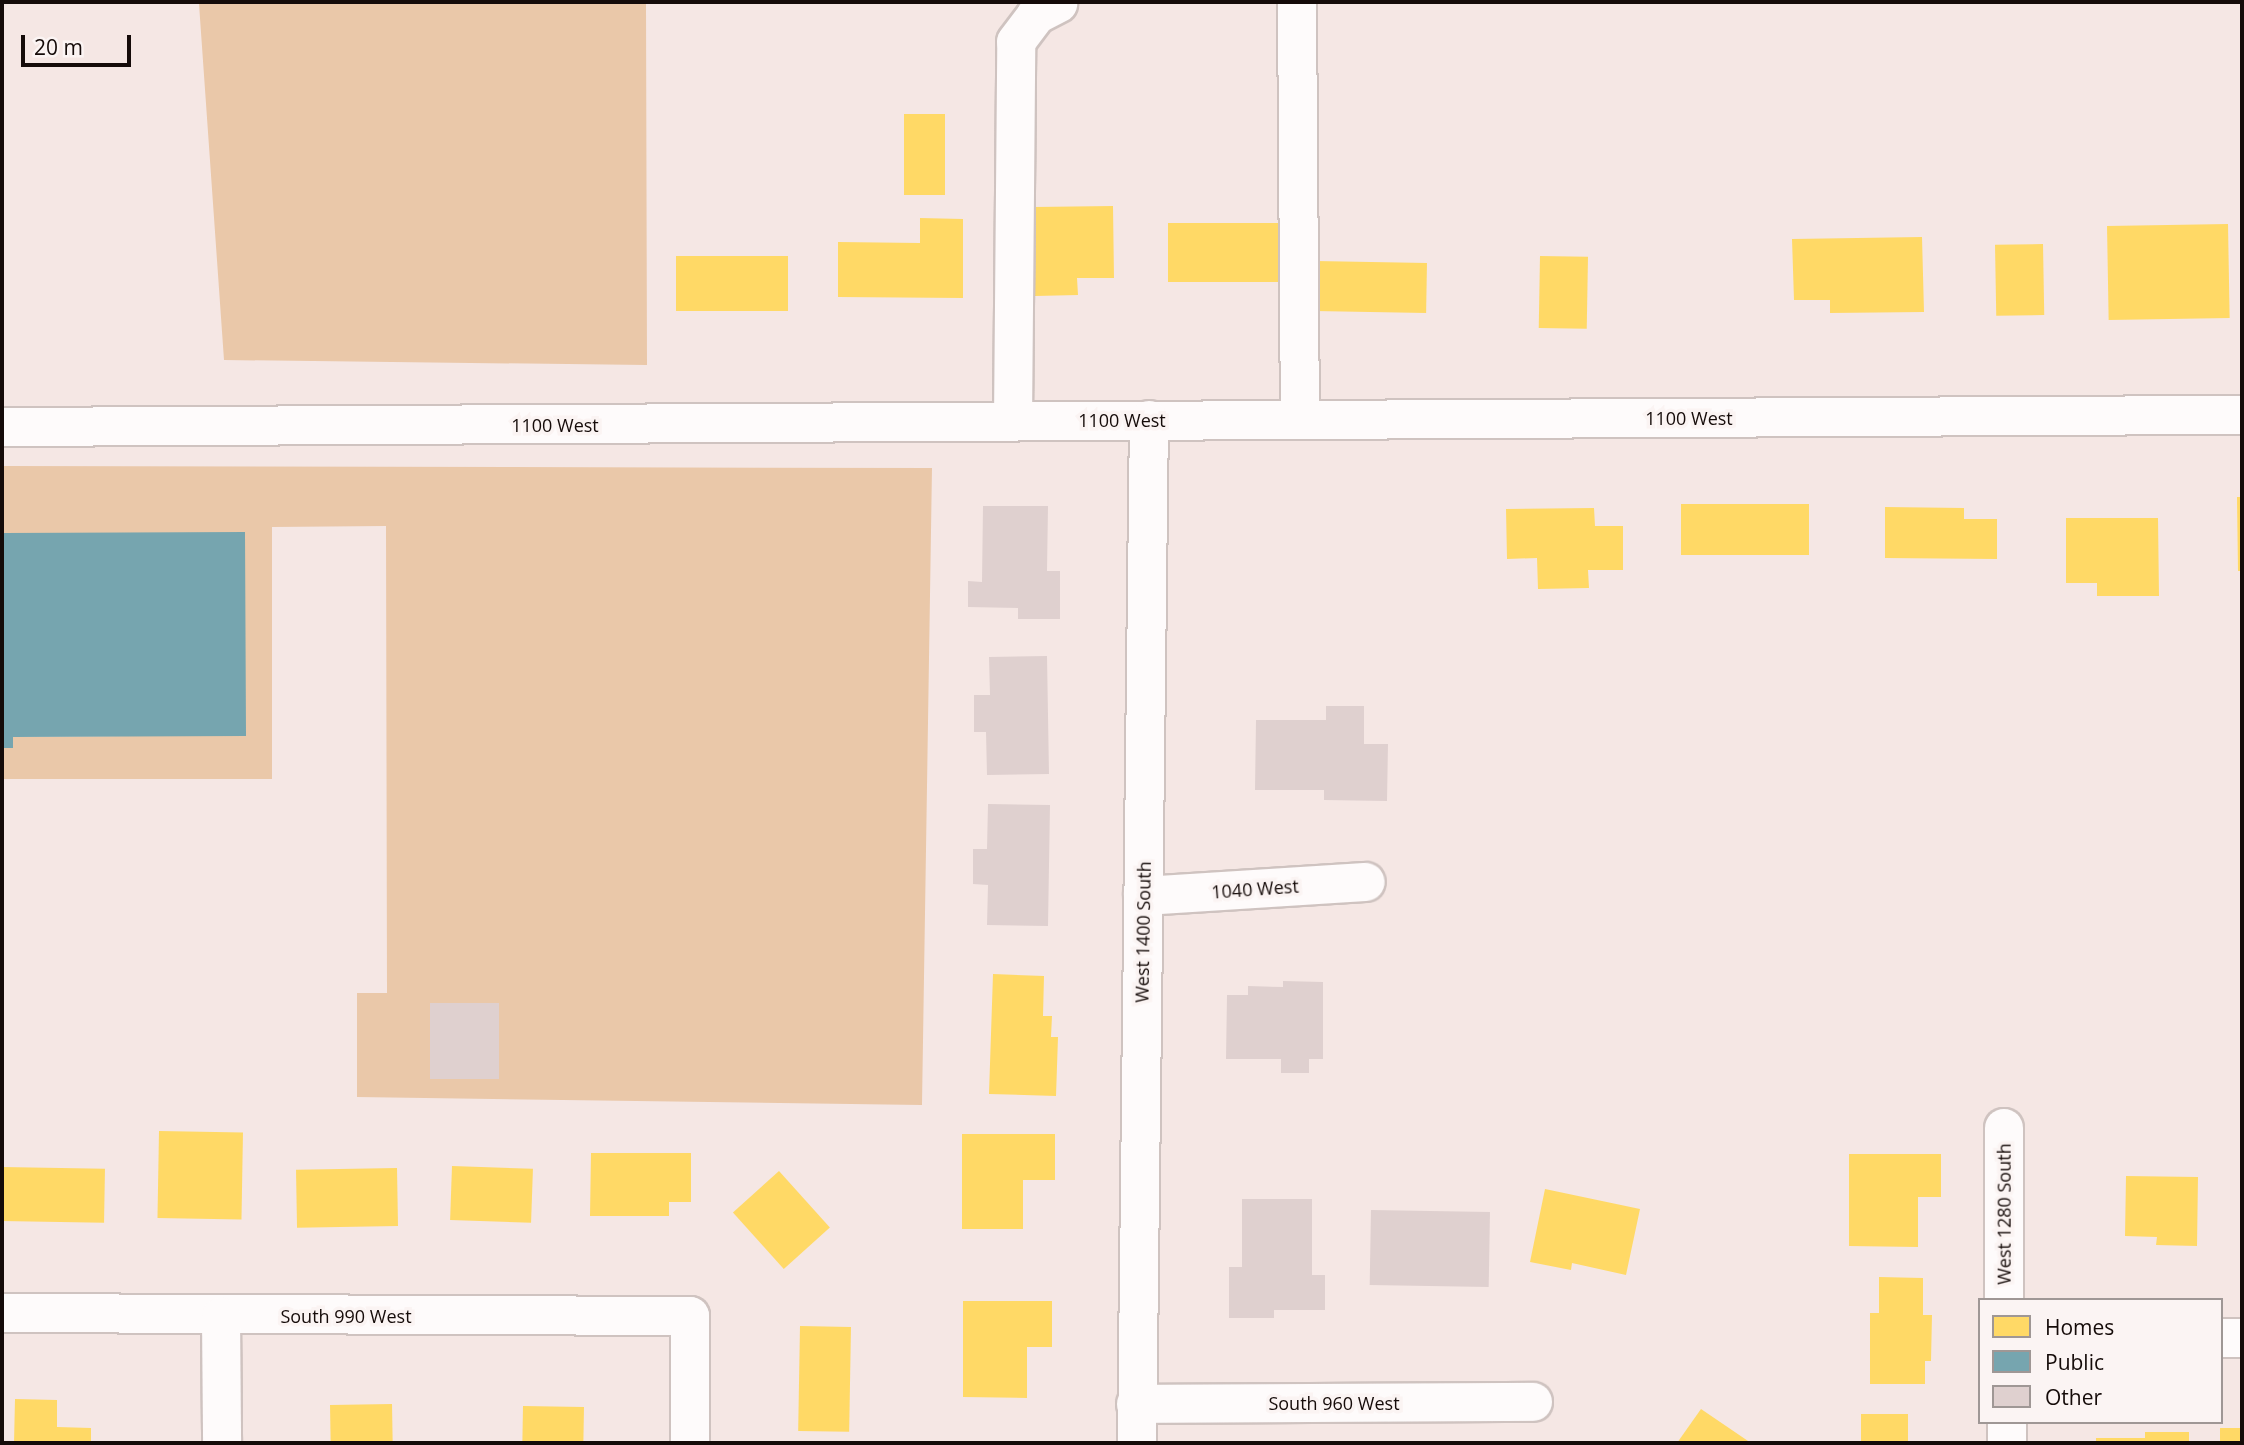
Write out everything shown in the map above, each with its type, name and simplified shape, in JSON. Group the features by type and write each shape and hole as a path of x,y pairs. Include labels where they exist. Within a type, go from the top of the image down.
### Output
{"street":[{"path":"1297,2 1300,420"},
{"path":"1013,421 1016,42 1036,15 1058,4"},
{"name":"1100 West","path":"2,427 2242,415"},
{"name":"West 1400 South","path":"1136,1443 1149,420"},
{"name":"1040 West","path":"1143,896 1366,882"},
{"name":"West 1280 South","path":"2004,1128 2004,1298"},
{"name":"South 990 West","path":"2,1313 221,1317 690,1316 690,1443"},
{"path":"221,1317 222,1443"},
{"path":"2223,1338 2242,1338"},
{"name":"South 960 West","path":"1136,1404 1533,1402"},
{"path":"2007,1424 2007,1443"}],"shaded area":[{"path":"646,2 647,365 224,360 199,4 2,3"},
{"path":"2,466 932,468 922,1105 357,1097 357,993 387,993 386,526 272,527 272,779 2,779 2,748 13,748 13,737 246,735 4,533"}],"building: Homes":[{"path":"904,114 945,114 945,195 904,195"},
{"path":"1113,206 1114,278 1077,278 1078,295 1035,296 1034,207"},
{"path":"920,218 963,219 963,298 838,297 838,242 920,243"},
{"path":"1168,223 1290,223 1290,282 1168,282"},
{"path":"2228,224 2230,318 2109,320 2107,226"},
{"path":"1922,237 1924,312 1830,313 1830,300 1794,300 1792,239"},
{"path":"2043,244 2044,315 1996,316 1995,245"},
{"path":"676,256 788,256 788,311 676,311"},
{"path":"1540,256 1588,257 1587,329 1539,328"},
{"path":"1315,261 1427,263 1426,313 1314,311"},
{"path":"2237,497 2242,497 2242,571 2238,571"},
{"path":"1681,504 1809,504 1809,555 1681,555"},
{"path":"1885,507 1964,508 1964,519 1997,519 1997,559 1885,558"},
{"path":"1594,508 1595,526 1623,526 1623,570 1588,570 1589,588 1538,589 1537,558 1507,559 1506,509"},
{"path":"2066,518 2158,518 2159,596 2097,596 2097,583 2066,583"},
{"path":"993,974 1044,976 1043,1016 1052,1016 1051,1037 1058,1037 1056,1096 989,1094"},
{"path":"159,1131 243,1132 241,1219 157,1218"},
{"path":"962,1134 1055,1134 1055,1180 1023,1180 1023,1229 962,1229"},
{"path":"591,1153 691,1153 691,1202 669,1202 669,1216 590,1216"},
{"path":"1849,1154 1941,1154 1941,1197 1918,1197 1918,1247 1849,1246"},
{"path":"452,1166 533,1169 531,1223 450,1220"},
{"path":"2,1167 105,1169 104,1223 2,1221"},
{"path":"397,1168 398,1226 297,1228 296,1170"},
{"path":"779,1171 830,1227 784,1269 733,1212"},
{"path":"2126,1176 2198,1177 2197,1246 2156,1245 2157,1237 2125,1236"},
{"path":"1545,1189 1640,1209 1626,1275 1572,1263 1571,1270 1530,1262"},
{"path":"1879,1277 1923,1278 1923,1315 1932,1315 1931,1361 1925,1361 1925,1384 1870,1384 1870,1313 1879,1313"},
{"path":"963,1301 1052,1301 1052,1347 1027,1347 1027,1398 963,1397"},
{"path":"800,1326 851,1327 849,1432 798,1431"},
{"path":"15,1399 57,1400 57,1427 91,1428 91,1443 14,1443"},
{"path":"392,1404 393,1443 331,1443 330,1405"},
{"path":"523,1406 584,1407 583,1443 522,1443"},
{"path":"1701,1409 1751,1443 1677,1443"},
{"path":"1861,1414 1908,1414 1908,1443 1861,1443"},
{"path":"2220,1428 2242,1428 2242,1443 2220,1443"},
{"path":"2145,1432 2189,1432 2189,1443 2096,1443 2096,1438 2145,1438"}],"building: Public":[{"path":"2,520 4,533 245,532 246,736 13,737 13,748 2,748"}],"building: Other":[{"path":"983,506 1048,506 1047,571 1060,571 1060,619 1018,619 1018,608 968,607 968,581 982,582"},
{"path":"1047,656 1049,774 987,775 986,732 974,732 974,695 990,695 989,657"},
{"path":"1326,706 1364,706 1364,744 1388,744 1387,801 1324,800 1324,790 1255,790 1256,720 1326,720"},
{"path":"988,804 1050,805 1048,926 987,925 988,885 973,884 973,849 987,849"},
{"path":"1283,981 1323,982 1323,1059 1309,1059 1309,1073 1281,1073 1281,1059 1226,1059 1227,995 1248,995 1248,986 1283,987"},
{"path":"430,1003 499,1003 499,1079 430,1079"},
{"path":"1242,1199 1312,1199 1312,1275 1325,1275 1325,1310 1274,1310 1274,1318 1229,1318 1229,1267 1242,1267"},
{"path":"1371,1210 1490,1212 1489,1287 1370,1285"}]}
